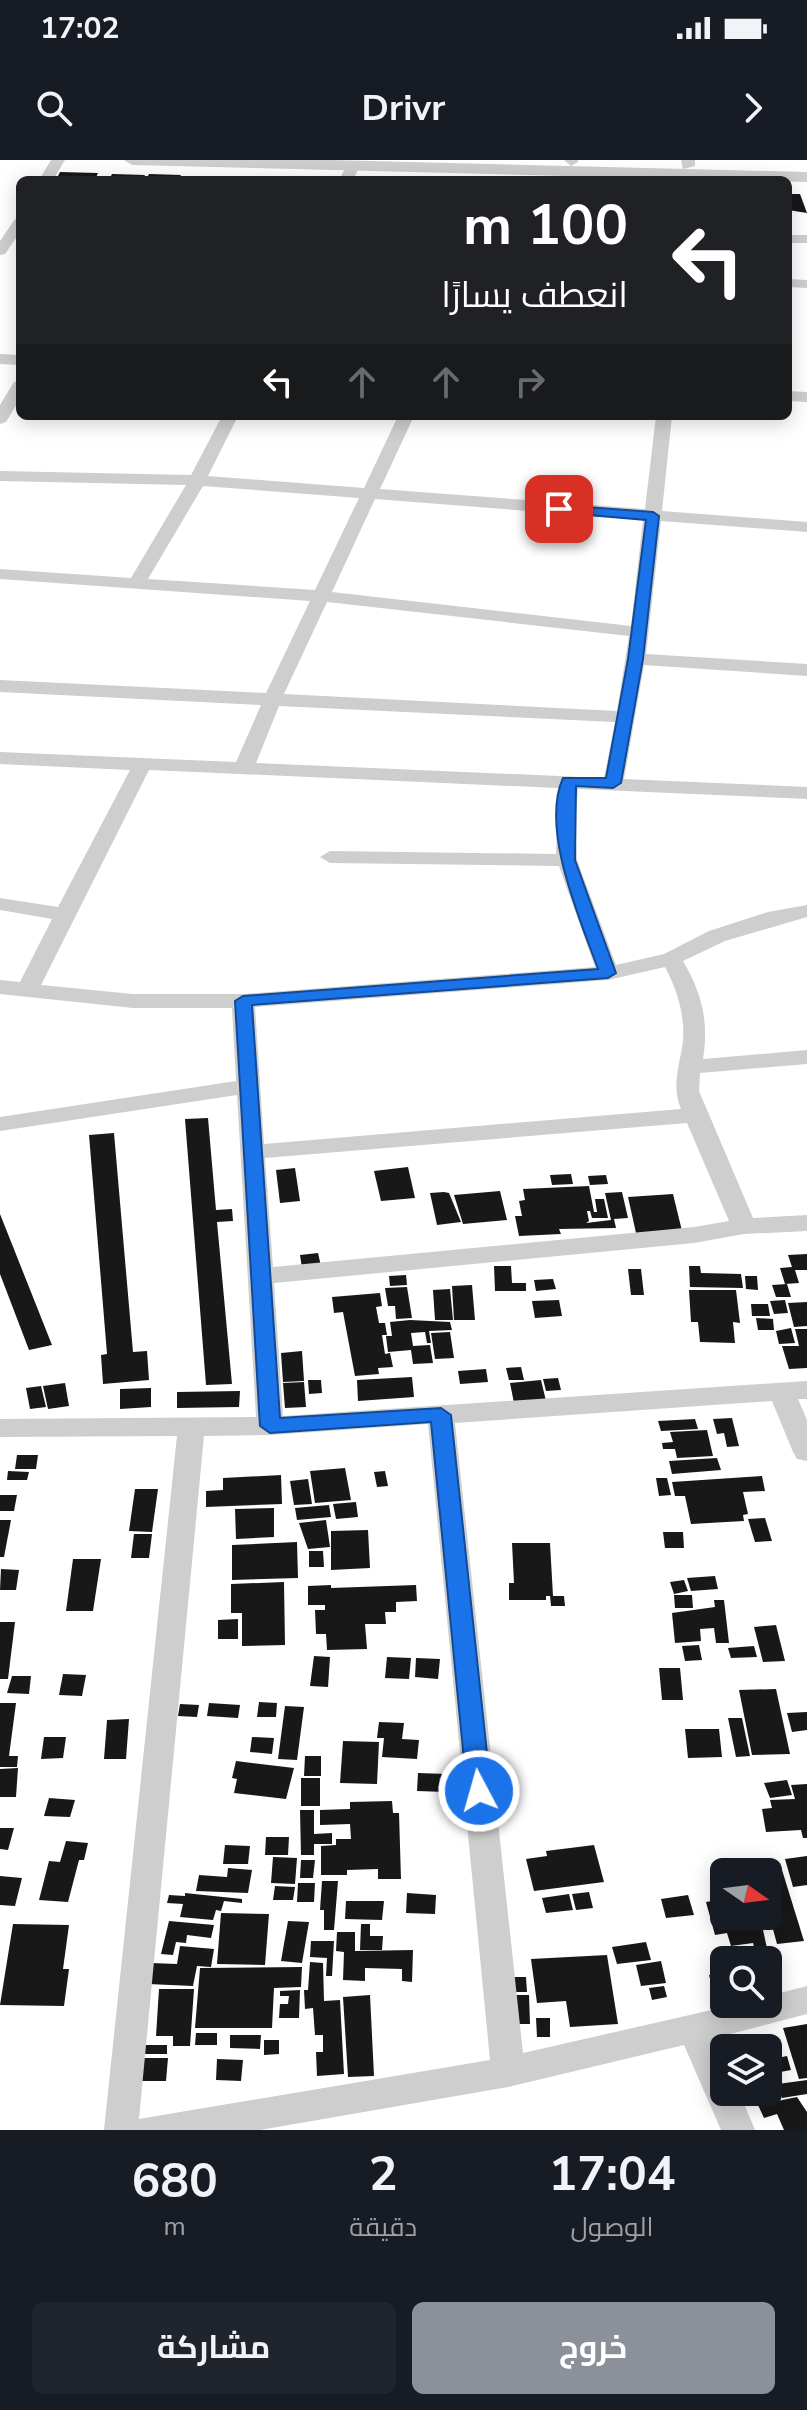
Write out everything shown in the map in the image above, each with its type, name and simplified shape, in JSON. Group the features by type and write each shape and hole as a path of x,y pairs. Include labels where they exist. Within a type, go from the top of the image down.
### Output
{"street":[{"path":"132,160 350,173 807,169"},
{"path":"471,160 571,161 789,176"},
{"path":"0,251 16,227"},
{"path":"0,419 16,392"},
{"path":"137,582 228,420"},
{"path":"244,768 273,698 404,420"},
{"path":"613,783 636,659 664,420"},
{"path":"0,476 197,480 807,527"},
{"path":"0,574 321,596 639,632"},
{"path":"636,659 807,670"},
{"path":"0,686 626,717"},
{"path":"0,758 807,793"},
{"path":"26,992 143,763"},
{"path":"569,781 565,826 567,860 608,973"},
{"path":"330,857 567,860"},
{"path":"0,904 65,915"},
{"path":"0,987 133,1001 243,1001 608,973 671,959 717,936 776,917 807,911"},
{"path":"671,959 693,1005 694,1041 686,1084 693,1115 744,1226"},
{"path":"243,1001 270,1426"},
{"path":"688,1067 807,1057"},
{"path":"0,1124 248,1086"},
{"path":"254,1152 693,1115"},
{"path":"261,1276 694,1235 744,1226 807,1223"},
{"path":"0,1428 270,1426 794,1391 807,1452"},
{"path":"441,1415 508,2073"},
{"path":"121,2130 191,1427"},
{"path":"151,2130 210,2126 508,2073 807,2000"},
{"path":"694,2029 738,2130"}],"building":[{"path":"60,172 98,173 97,176 58,176"},
{"path":"112,174 145,175 144,176"},
{"path":"149,174 181,175 180,176"},
{"path":"792,194 800,194 807,213 792,211"},
{"path":"208,1118 216,1210 232,1209 233,1221 217,1222 232,1384 206,1385 185,1119"},
{"path":"114,1133 133,1352 147,1351 149,1380 103,1384 101,1355 107,1354 89,1135"},
{"path":"408,1167 415,1198 381,1201 374,1171"},
{"path":"295,1168 300,1201 280,1203 276,1170"},
{"path":"571,1174 573,1184 552,1185 550,1175"},
{"path":"606,1175 608,1184 590,1185 588,1176"},
{"path":"589,1186 594,1212 597,1212 595,1199 604,1199 608,1218 592,1218 590,1211 587,1211 589,1221 586,1223 611,1220 605,1193 622,1192 628,1218 614,1219 616,1228 559,1229 561,1234 519,1236 515,1216 522,1216 519,1201 525,1200 523,1189"},
{"path":"500,1191 507,1220 463,1224 454,1195"},
{"path":"430,1193 449,1193 461,1222 437,1225"},
{"path":"673,1194 682,1231 636,1233 628,1197"},
{"path":"0,1214 52,1345 29,1350 0,1274"},
{"path":"318,1253 321,1266 302,1268 300,1255"},
{"path":"807,1254 807,1270 795,1270 799,1283 785,1284 780,1268 792,1267 788,1255"},
{"path":"494,1266 511,1266 512,1283 526,1283 526,1291 495,1291"},
{"path":"689,1266 700,1266 701,1273 741,1274 743,1288 690,1287"},
{"path":"628,1269 641,1269 644,1295 631,1295"},
{"path":"406,1275 407,1285 390,1286 389,1276"},
{"path":"745,1276 757,1276 758,1290 746,1289"},
{"path":"553,1279 556,1289 536,1291 534,1280"},
{"path":"787,1284 791,1297 776,1297 772,1285"},
{"path":"472,1285 475,1320 454,1320 452,1286"},
{"path":"407,1287 412,1318 396,1319 395,1306 388,1306 385,1288"},
{"path":"450,1289 453,1320 435,1320 433,1290"},
{"path":"689,1290 736,1290 740,1323 733,1322 735,1343 700,1342 698,1322 691,1322"},
{"path":"380,1293 382,1306 376,1307 379,1323 385,1323 387,1335 382,1335 385,1354 390,1353 393,1367 378,1368 379,1374 355,1376 343,1312 334,1313 332,1297"},
{"path":"559,1300 562,1316 535,1318 532,1301"},
{"path":"785,1300 788,1313 774,1314 770,1301"},
{"path":"807,1302 807,1326 794,1327 788,1303"},
{"path":"751,1304 768,1304 770,1316 752,1316"},
{"path":"756,1318 773,1319 774,1330 758,1330"},
{"path":"390,1322 450,1322 452,1330 429,1331 431,1343 427,1343 425,1332 411,1333 413,1346 430,1345 433,1363 413,1364 411,1350 388,1352 386,1336 392,1336"},
{"path":"791,1328 795,1343 779,1344 776,1331"},
{"path":"795,1329 807,1329 807,1368 789,1369 782,1346 799,1346"},
{"path":"450,1332 454,1358 435,1359 431,1333"},
{"path":"302,1351 304,1381 283,1382 281,1353"},
{"path":"521,1367 524,1380 509,1380 506,1368"},
{"path":"486,1369 488,1382 460,1384 458,1371"},
{"path":"412,1377 414,1397 358,1401 357,1380"},
{"path":"558,1378 561,1390 546,1391 543,1379"},
{"path":"308,1380 321,1380 322,1393 309,1394"},
{"path":"541,1380 546,1401 514,1403 510,1383"},
{"path":"304,1382 306,1407 285,1408 283,1383"},
{"path":"65,1383 69,1406 48,1409 43,1386"},
{"path":"41,1386 46,1407 30,1409 26,1388"},
{"path":"151,1388 151,1407 120,1409 120,1389"},
{"path":"240,1391 239,1407 177,1408 177,1392"},
{"path":"732,1418 739,1446 727,1447 724,1433 717,1434 713,1419"},
{"path":"695,1419 698,1429 661,1431 658,1421"},
{"path":"707,1430 713,1456 677,1458 675,1449 663,1449 662,1443 673,1442 670,1432"},
{"path":"17,1455 38,1455 36,1469 15,1469"},
{"path":"717,1458 721,1470 672,1474 669,1461"},
{"path":"345,1468 351,1500 315,1503 310,1471"},
{"path":"8,1471 29,1472 27,1480 7,1480"},
{"path":"385,1471 388,1486 377,1487 374,1472"},
{"path":"281,1475 282,1504 206,1507 206,1491 223,1490 223,1478"},
{"path":"762,1476 765,1491 743,1492 748,1514 743,1515 744,1521 691,1524 685,1496 675,1496 672,1482"},
{"path":"656,1478 667,1478 671,1495 659,1496"},
{"path":"308,1479 312,1504 294,1505 290,1481"},
{"path":"135,1489 158,1489 152,1532 129,1531"},
{"path":"0,1495 17,1495 14,1511 0,1511"},
{"path":"356,1502 358,1517 336,1519 333,1504"},
{"path":"329,1505 331,1517 297,1520 295,1508"},
{"path":"274,1508 274,1537 236,1539 235,1509"},
{"path":"765,1518 772,1541 755,1542 748,1519"},
{"path":"0,1520 11,1520 4,1557 0,1557"},
{"path":"326,1520 330,1547 308,1549 299,1523"},
{"path":"368,1530 370,1568 331,1570 331,1531"},
{"path":"663,1532 683,1532 684,1548 665,1548"},
{"path":"134,1534 152,1534 149,1558 131,1558"},
{"path":"297,1542 298,1578 232,1580 232,1545"},
{"path":"512,1543 550,1543 553,1596 564,1596 565,1606 551,1606 550,1596 546,1596 546,1600 509,1600 509,1583 514,1583"},
{"path":"309,1551 323,1551 324,1567 309,1567"},
{"path":"73,1559 101,1559 93,1611 66,1611"},
{"path":"1,1569 19,1570 16,1590 0,1590"},
{"path":"715,1576 718,1589 691,1591 687,1578"},
{"path":"684,1580 688,1591 674,1594 670,1582"},
{"path":"284,1582 285,1645 242,1646 242,1613 231,1613 231,1584"},
{"path":"331,1585 331,1588 416,1585 417,1601 396,1602 396,1612 385,1612 386,1624 365,1624 367,1649 327,1650 326,1634 316,1634 315,1610 325,1610 325,1605 308,1605 308,1586"},
{"path":"674,1595 692,1595 693,1608 675,1608"},
{"path":"714,1600 724,1600 729,1643 716,1643 714,1628 700,1629 701,1641 675,1643 672,1613 715,1607"},
{"path":"238,1619 238,1639 218,1639 218,1620"},
{"path":"0,1622 15,1622 8,1679 0,1679"},
{"path":"776,1625 785,1661 763,1662 754,1627"},
{"path":"699,1645 702,1660 685,1661 682,1646"},
{"path":"754,1646 757,1657 731,1658 728,1648"},
{"path":"314,1656 330,1657 328,1687 310,1686"},
{"path":"387,1657 411,1658 409,1679 385,1678"},
{"path":"416,1658 440,1659 438,1679 415,1677"},
{"path":"659,1668 680,1668 683,1700 662,1700"},
{"path":"63,1674 86,1675 82,1696 59,1695"},
{"path":"12,1676 31,1676 29,1694 7,1693"},
{"path":"776,1689 790,1754 752,1755 739,1690"},
{"path":"259,1702 277,1703 276,1717 257,1717"},
{"path":"0,1703 16,1703 9,1756 18,1756 17,1767 0,1767"},
{"path":"209,1703 240,1705 238,1718 207,1716"},
{"path":"180,1704 199,1705 197,1717 178,1716"},
{"path":"285,1706 304,1707 297,1760 278,1759"},
{"path":"807,1712 807,1730 792,1732 787,1713"},
{"path":"728,1718 742,1718 750,1756 736,1757"},
{"path":"129,1719 126,1759 104,1759 107,1720"},
{"path":"379,1722 404,1723 402,1739 419,1740 417,1759 382,1757 384,1738 377,1738"},
{"path":"685,1729 719,1729 722,1757 688,1758"},
{"path":"44,1737 66,1737 63,1758 41,1759"},
{"path":"252,1737 274,1738 272,1754 250,1752"},
{"path":"343,1741 379,1742 377,1784 340,1783"},
{"path":"305,1756 321,1756 321,1776 304,1776"},
{"path":"236,1761 294,1768 286,1799 234,1793 237,1779 232,1778"},
{"path":"18,1768 16,1797 0,1797 0,1769"},
{"path":"418,1773 447,1774 446,1792 417,1791"},
{"path":"301,1778 320,1778 320,1806 301,1806"},
{"path":"787,1780 792,1795 770,1798 764,1783"},
{"path":"807,1784 807,1838 803,1838 801,1830 766,1832 762,1809 772,1808 770,1800 795,1799 791,1785"},
{"path":"49,1798 75,1800 70,1817 44,1816"},
{"path":"392,1801 393,1813 399,1813 401,1879 378,1879 378,1869 347,1870 347,1875 321,1875 321,1846 336,1845 336,1839 351,1839 350,1824 320,1825 320,1810 350,1809 350,1802"},
{"path":"300,1810 314,1810 314,1834 332,1833 332,1844 314,1844 314,1855 301,1855"},
{"path":"0,1828 14,1828 8,1850 0,1849"},
{"path":"266,1837 289,1837 288,1855 265,1855"},
{"path":"66,1841 88,1843 84,1860 79,1860 68,1902 39,1900 49,1861 60,1862"},
{"path":"225,1845 250,1846 248,1864 223,1864"},
{"path":"594,1845 604,1882 534,1891 526,1859 547,1856 546,1851"},
{"path":"807,1856 807,1885 793,1887 785,1859"},
{"path":"273,1857 297,1858 295,1884 271,1883"},
{"path":"301,1860 315,1860 313,1878 300,1878"},
{"path":"228,1868 252,1870 248,1893 196,1891 199,1875 227,1877"},
{"path":"782,1870 804,1941 777,1944 773,1930 782,1930"},
{"path":"0,1876 22,1878 15,1906 0,1905"},
{"path":"322,1881 338,1881 334,1930 324,1930 324,1910 320,1910"},
{"path":"298,1883 315,1883 314,1902 297,1902"},
{"path":"275,1886 295,1887 293,1900 273,1900"},
{"path":"589,1892 593,1908 576,1910 572,1894"},
{"path":"185,1893 242,1899 242,1903 224,1901 221,1911 216,1910 213,1920 180,1917 183,1904 167,1903 169,1895 185,1896"},
{"path":"407,1893 436,1895 435,1914 406,1913"},
{"path":"569,1894 573,1910 546,1913 542,1898"},
{"path":"688,1895 694,1915 666,1918 661,1899"},
{"path":"346,1901 384,1901 382,1920 345,1919"},
{"path":"221,1913 269,1914 265,1965 217,1964"},
{"path":"169,1921 214,1925 211,1938 187,1935 186,1943 176,1942 173,1955 161,1954"},
{"path":"288,1921 309,1922 302,1963 281,1961"},
{"path":"13,1924 69,1925 63,1969 69,1969 64,2006 0,2005"},
{"path":"361,1924 370,1924 370,1936 383,1936 382,1950 360,1950"},
{"path":"714,1930 763,1930 766,1946 754,1946 753,1943 731,1946 727,1933 715,1935"},
{"path":"337,1932 355,1932 355,1951 413,1950 412,1982 402,1981 402,1969 365,1968 365,1981 343,1980 344,1952 336,1951"},
{"path":"311,1941 334,1941 332,1976 326,1976 327,1958 310,1957"},
{"path":"646,1942 651,1960 617,1964 612,1947"},
{"path":"180,1946 214,1949 211,1967 197,1966 193,1986 148,1984 151,1963 177,1964"},
{"path":"607,1955 618,2024 570,2027 566,2001 537,2003 531,1959"},
{"path":"661,1961 666,1983 641,1986 636,1965"},
{"path":"310,1962 323,1963 324,2001 340,2000 344,2074 317,2076 316,2052 323,2052 323,2035 315,2035 313,2008 305,2009 304,1990 308,1990"},
{"path":"302,1967 301,1987 274,1988 272,2028 195,2028 200,1968"},
{"path":"507,1977 526,1977 527,1992 508,1992"},
{"path":"664,1986 667,1997 652,2000 649,1988"},
{"path":"159,1989 194,1989 190,2046 173,2046 173,2036 156,2036"},
{"path":"300,1990 299,2018 279,2018 280,2004 288,2004 289,1996 280,1996 280,1991"},
{"path":"370,1995 374,2076 348,2077 343,1997"},
{"path":"507,1995 529,1995 530,2024 508,2024"},
{"path":"536,2018 550,2018 550,2037 537,2037"},
{"path":"807,2024 807,2078 799,2079 783,2028"},
{"path":"196,2033 217,2033 217,2045 195,2045"},
{"path":"230,2035 261,2035 260,2049 230,2048"},
{"path":"264,2040 279,2040 279,2054 264,2055"},
{"path":"142,2045 167,2045 167,2054 141,2054"},
{"path":"787,2056 791,2070 782,2072 782,2057"},
{"path":"137,2058 168,2058 166,2081 135,2081"},
{"path":"217,2059 243,2060 241,2081 216,2080"},
{"path":"807,2080 807,2094 782,2098 782,2083"},
{"path":"797,2097 807,2112 807,2130 784,2130 777,2114 764,2118 758,2106 782,2106 782,2100"}],"route":[{"path":"479,1791 441,1415 270,1426 243,1001 608,973 567,860 566,806 569,781 613,783 636,659 653,516 559,509"}]}
